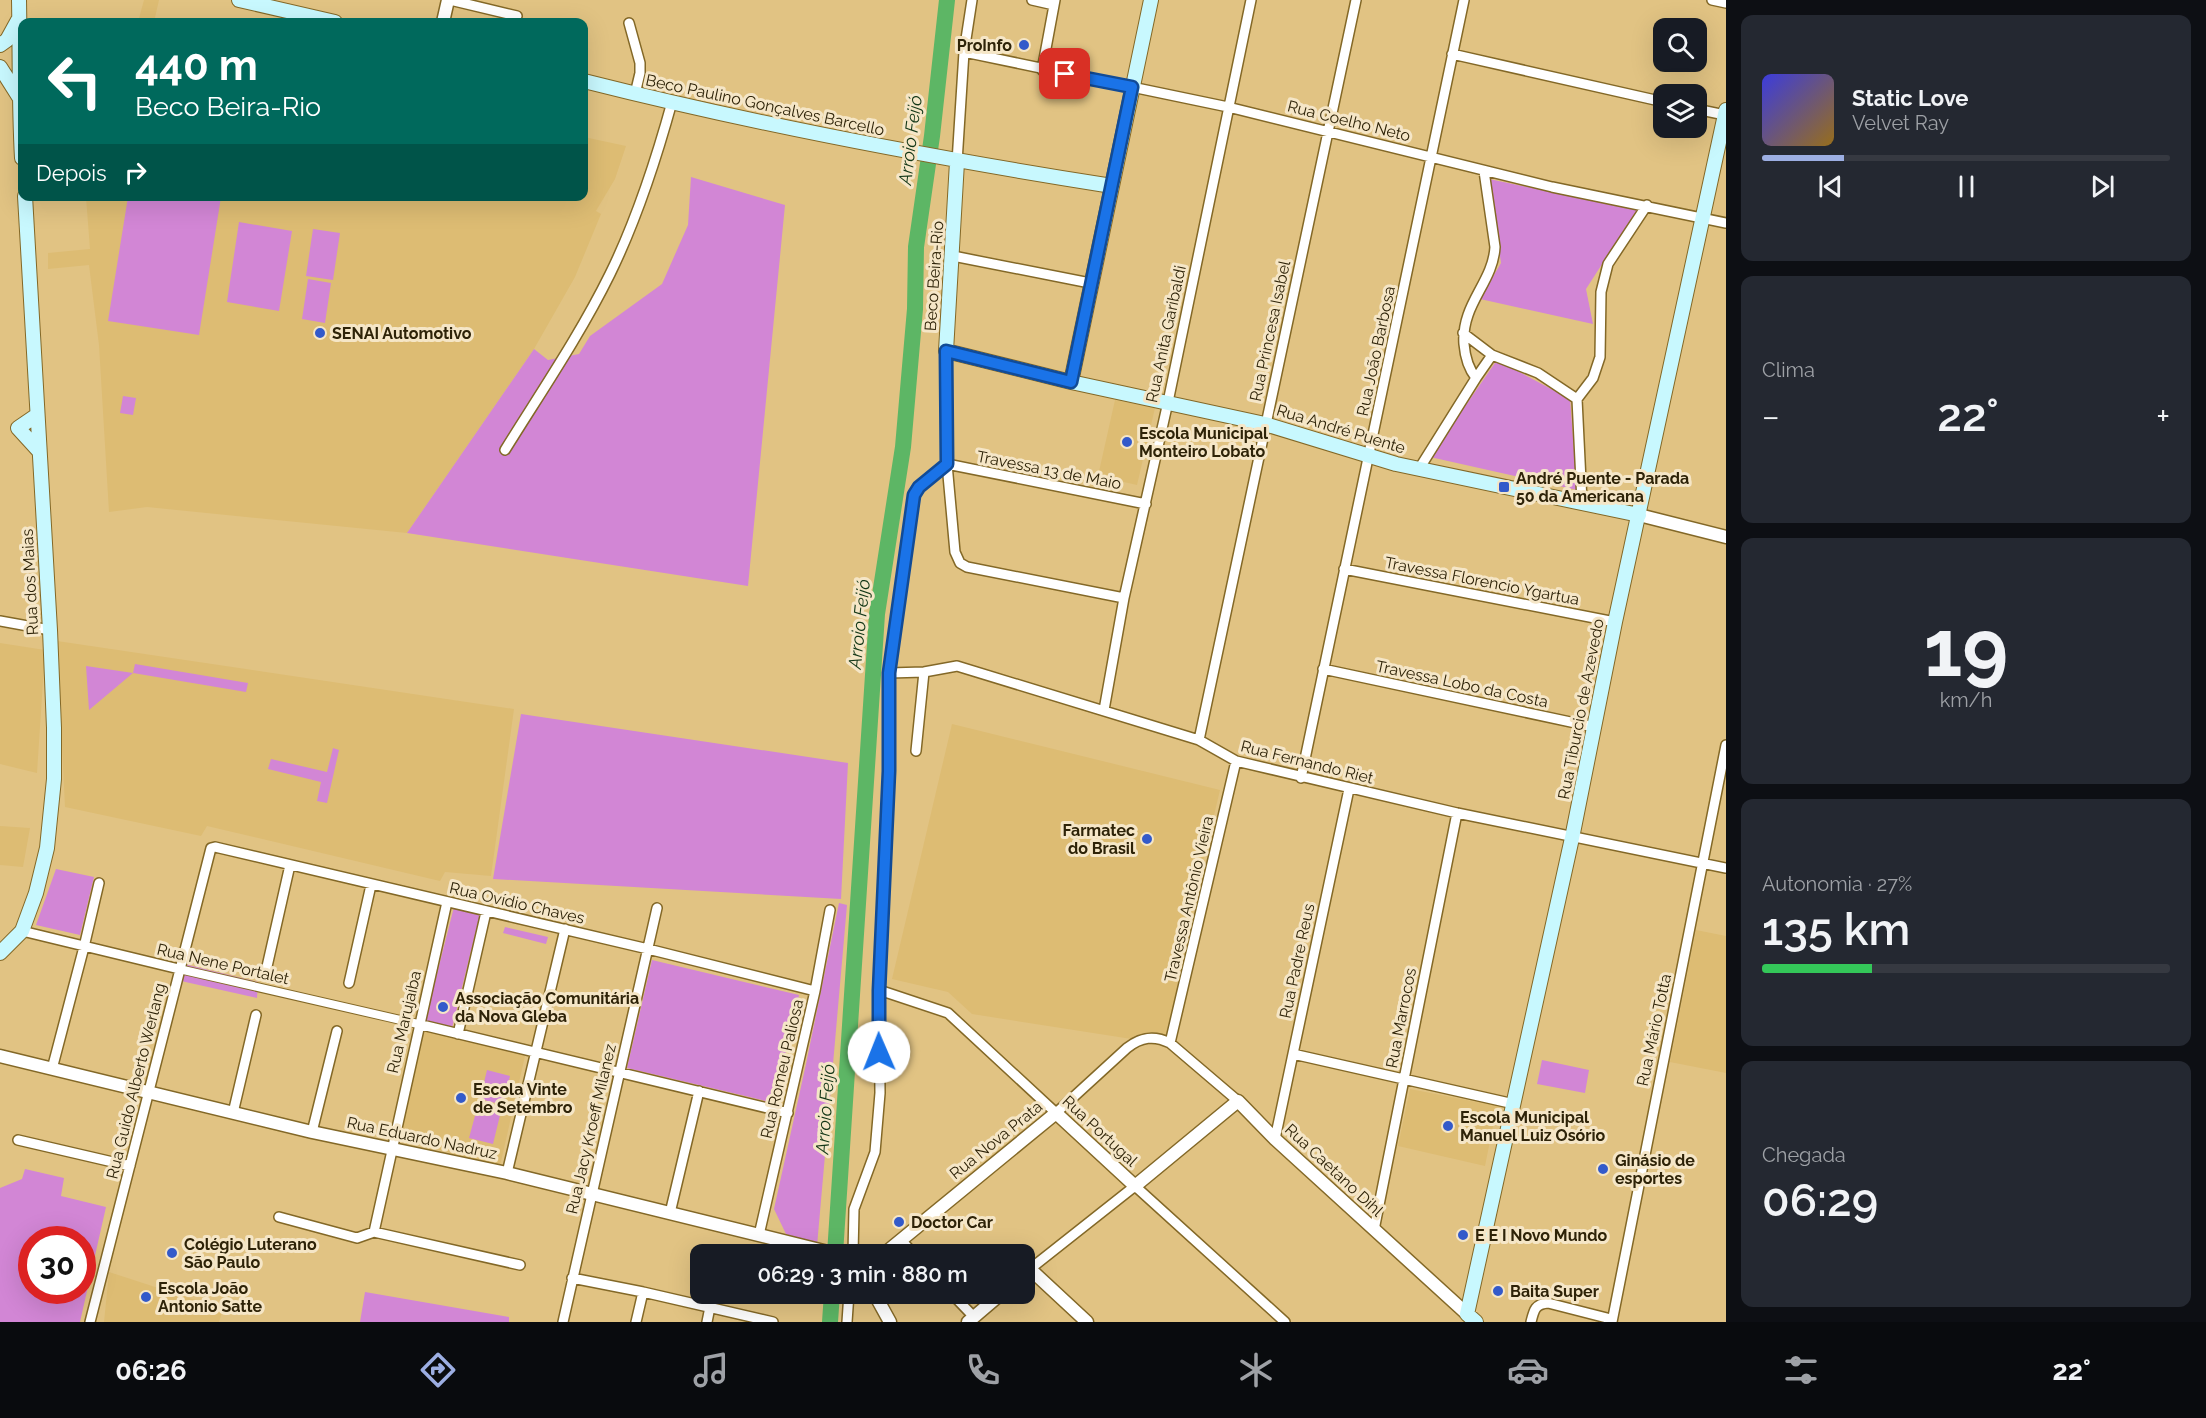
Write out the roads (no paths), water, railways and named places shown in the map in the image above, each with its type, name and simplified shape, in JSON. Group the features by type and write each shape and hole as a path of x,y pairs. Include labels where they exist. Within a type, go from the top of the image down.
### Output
{"main road":[{"path":"19,0 19,18"},
{"path":"239,0 318,18"},
{"path":"1071,382 1151,0"},
{"path":"18,20 7,40 0,46 18,57"},
{"path":"0,62 18,57"},
{"path":"0,67 18,95"},
{"name":"Beco Paulino Gonçalves Barcello","path":"588,82 957,162 1112,186"},
{"name":"Rua Tiburcio de Azevedo","path":"1471,1318 1615,622 1725,113"},
{"name":"Beco Beira-Rio","path":"946,351 957,162"},
{"name":"Rua dos Maias","path":"0,953 22,931 36,893 47,848 54,779 50,630 25,201"},
{"name":"Rua André Puente","path":"946,351 1071,382 1265,424 1369,457 1419,469 1639,515"},
{"path":"37,415 18,428 39,451"}],"street":[{"path":"444,18 449,0 517,16"},
{"name":"Beco Beira-Rio","path":"957,162 964,52 972,0"},
{"path":"1032,0 1054,2 1042,70"},
{"name":"Rua Anita Garibaldi","path":"1104,710 1124,598 1168,402 1251,0"},
{"name":"Rua Princesa Isabel","path":"1199,740 1356,0"},
{"name":"Rua João Barbosa","path":"1300,778 1464,0"},
{"path":"1712,0 1726,3"},
{"path":"629,23 640,63 635,94"},
{"name":"Rua Coelho Neto","path":"964,52 1228,107 1552,187 1726,223"},
{"path":"1452,54 1653,100"},
{"path":"505,450 579,331 610,273 640,205 672,102"},
{"path":"1707,111 1725,113"},
{"path":"1476,378 1470,371 1464,354 1463,333 1467,313 1494,258 1495,247 1484,171"},
{"path":"1582,502 1577,399 1593,378 1600,357 1601,292 1608,264 1647,205"},
{"path":"953,256 1090,283"},
{"path":"1463,333 1492,355 1538,373 1577,399"},
{"name":"Beco Beira-Rio","path":"946,351 947,464 955,552 960,563 967,567 1124,598"},
{"path":"1419,469 1492,355"},
{"path":"852,1244 854,1209 875,1152 880,1093 879,990 889,771 889,673 914,495 919,487 947,464"},
{"name":"Travessa 13 de Maio","path":"947,464 1146,504"},
{"name":"Rua André Puente","path":"1639,515 1726,537"},
{"name":"Travessa Florencio Ygartua","path":"1344,568 1615,622"},
{"path":"0,621 50,630"},
{"name":"Rua Fernando Riet","path":"889,673 924,672 957,666 1199,740 1236,761 1300,778 1572,838 1726,868"},
{"name":"Travessa Lobo da Costa","path":"1323,669 1594,727"},
{"path":"916,751 924,672"},
{"name":"Rua Mário Totta","path":"1612,1320 1726,745"},
{"name":"Travessa Antônio Vieira","path":"1170,1043 1236,761"},
{"name":"Rua Padre Reus","path":"1275,1139 1349,789"},
{"name":"Rua Marrocos","path":"1374,1230 1456,813"},
{"name":"Rua Ovídio Chaves","path":"211,848 290,864 371,885 566,929 815,991"},
{"name":"Rua Guido Alberto Werlang","path":"90,1322 211,848"},
{"path":"266,970 290,864"},
{"path":"52,1070 99,883"},
{"path":"349,983 371,885"},
{"name":"Rua Marujaíba","path":"374,1232 418,1024 447,902"},
{"name":"Rua Jacy Kroeff Milanez","path":"563,1322 657,908"},
{"name":"Rua Romeu Paliosa","path":"759,1235 815,991 830,910"},
{"path":"458,1034 486,912"},
{"path":"507,1173 566,929"},
{"name":"Rua Nene Portalet","path":"22,931 418,1024"},
{"name":"Rua Portugal","path":"879,990 948,1013 1285,1322"},
{"path":"233,1113 256,1014"},
{"path":"418,1024 788,1113"},
{"path":"312,1132 337,1031"},
{"name":"Rua Nova Prata","path":"896,1244 1056,1113 1127,1048 1138,1040 1150,1038 1170,1043"},
{"name":"Rua Caetano Dihl","path":"1170,1043 1238,1101 1275,1139 1471,1318"},
{"path":"1293,1054 1514,1104"},
{"name":"Rua Eduardo Nadruz","path":"0,1056 312,1132 507,1173 796,1244"},
{"path":"670,1213 699,1091"},
{"path":"1035,1266 1238,1101"},
{"path":"18,1140 130,1166"},
{"path":"279,1217 357,1238 374,1232 520,1265"},
{"path":"901,1240 905,1244"},
{"path":"572,1278 773,1322"},
{"path":"1035,1279 1087,1322"},
{"path":"636,1322 643,1292"},
{"path":"1531,1322 1534,1309 1540,1304 1548,1303 1612,1320"},
{"path":"847,1322 848,1304"},
{"path":"880,1304 890,1322"},
{"path":"959,1304 971,1320 989,1304"},
{"path":"707,1322 710,1307"}],"waterway":[{"name":"Arroio Feijó","path":"836,1244 877,614 903,447 915,309 916,247 932,136 947,0"},
{"name":"Arroio Feijó","path":"830,1322 831,1304"}],"place":[{"name":"ProInfo","path":"1024,45"},
{"name":"SENAI Automotivo","path":"320,333"},
{"name":"Escola Municipal Monteiro Lobato","path":"1127,442"},
{"name":"André Puente - Parada 50 da Americana","path":"1504,487"},
{"name":"Farmatec do Brasil","path":"1147,839"},
{"name":"Associação Comunitária da Nova Gleba","path":"443,1007"},
{"name":"Escola Vinte de Setembro","path":"461,1098"},
{"name":"Escola Municipal Manuel Luiz Osório","path":"1448,1126"},
{"name":"Ginásio de esportes","path":"1603,1169"},
{"name":"Doctor Car","path":"899,1222"},
{"name":"E E I Novo Mundo","path":"1463,1235"},
{"name":"Colégio Luterano São Paulo","path":"172,1253"},
{"name":"Baita Super","path":"1498,1291"},
{"name":"Escola João Antonio Satte","path":"146,1297"}]}
